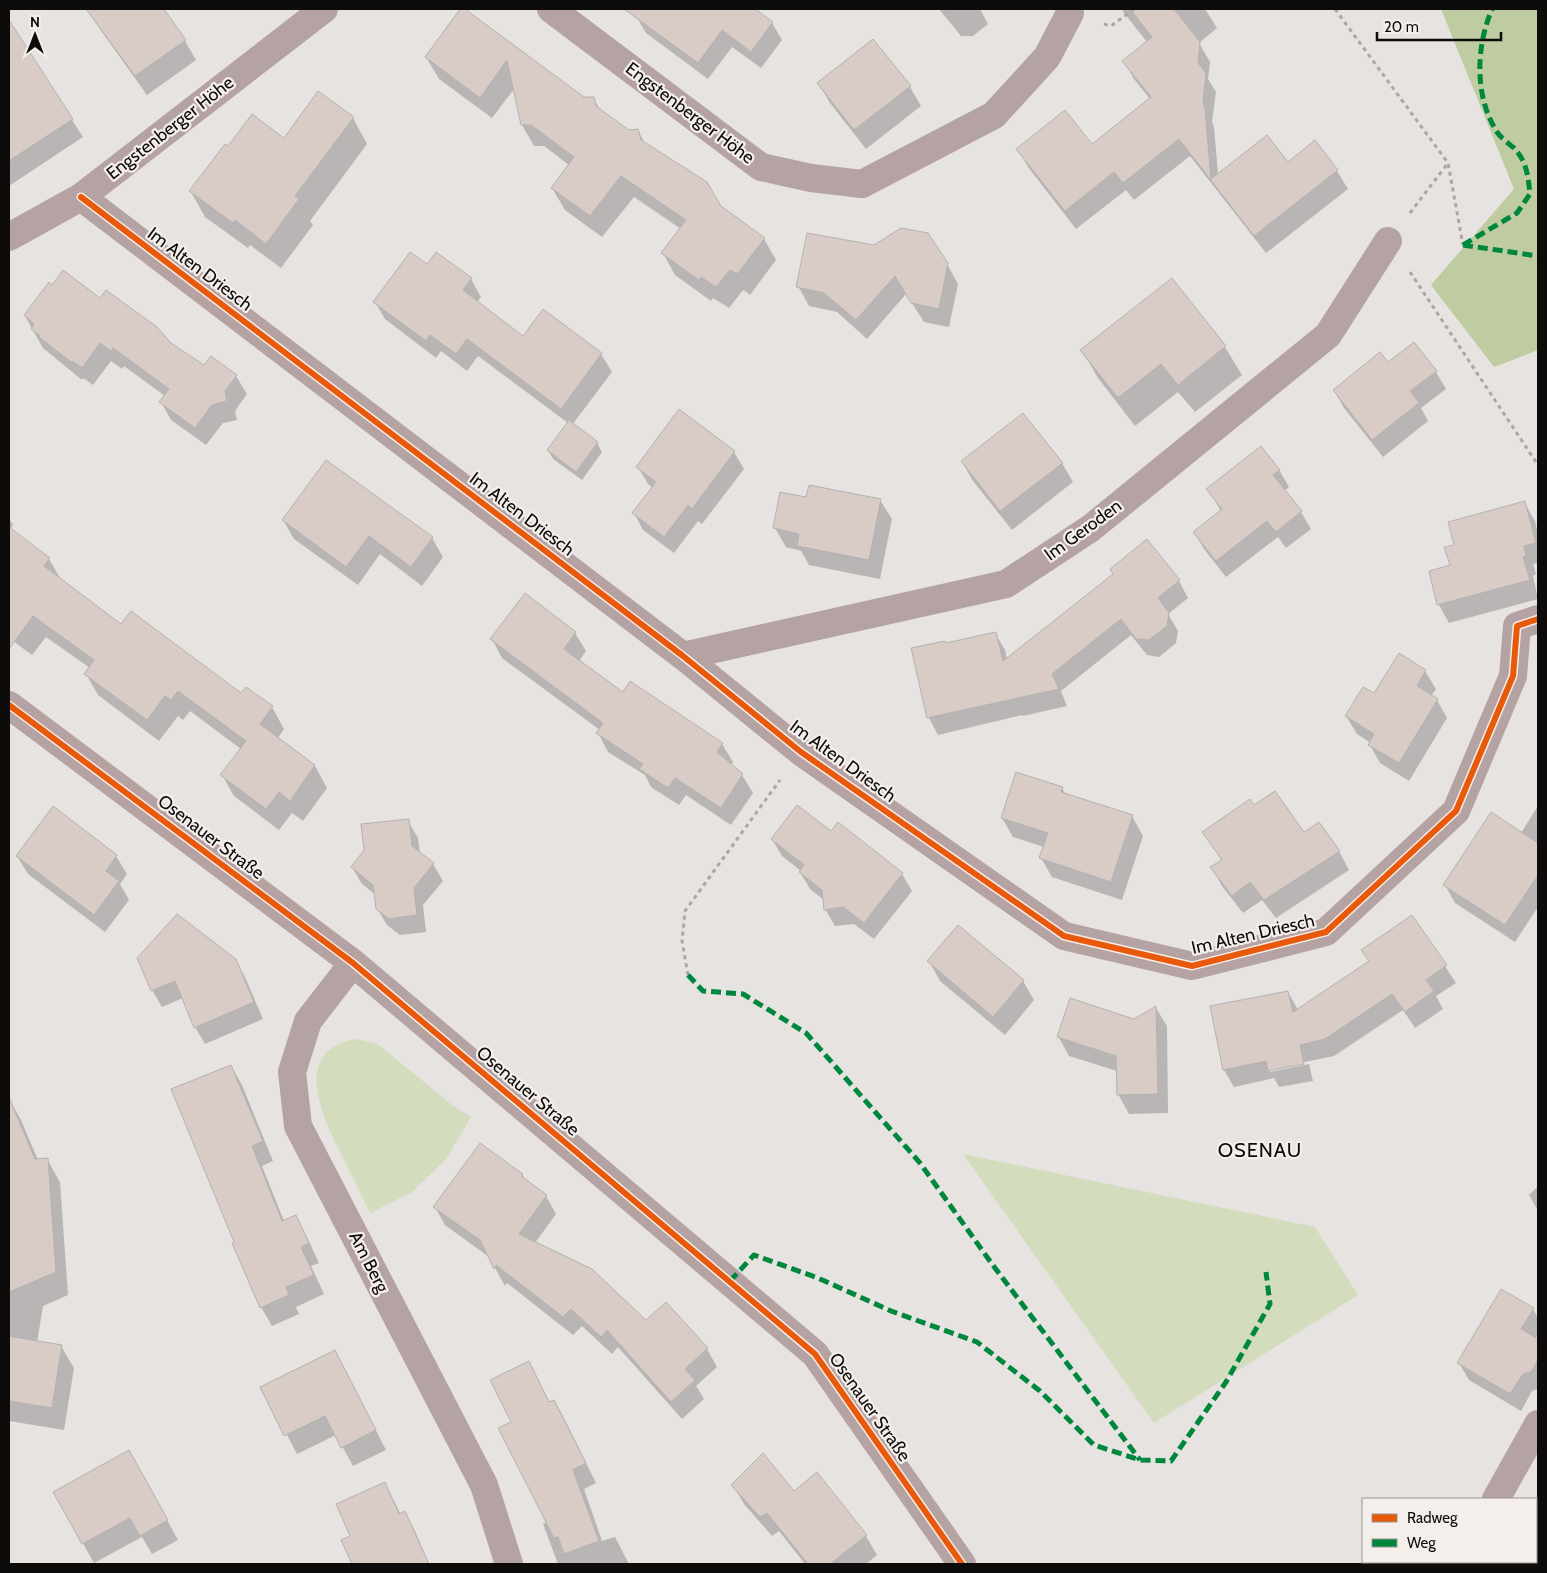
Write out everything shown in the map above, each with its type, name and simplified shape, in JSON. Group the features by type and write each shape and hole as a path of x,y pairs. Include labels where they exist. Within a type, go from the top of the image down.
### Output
{"street":[{"name":"Engstenberger Höhe","path":"9,237 81,197 324,9"},
{"name":"Engstenberger Höhe","path":"551,9 761,168 811,178 862,184 994,115 1047,56 1070,13 1069,9"},
{"name":"Im Alten Driesch","path":"81,197 684,656 800,752 1064,936 1192,966 1326,932 1456,811 1513,676 1517,626 1538,619"},
{"name":"Im Geroden","path":"684,656 1006,584 1091,528 1328,335 1388,242"},
{"name":"Osenauer Straße","path":"9,705 353,963 815,1354 962,1564"},
{"name":"Am Berg","path":"353,963 308,1021 292,1072 298,1126 484,1484 510,1564"},
{"path":"1497,1498 1538,1424"}],"path":[{"path":"1335,9 1448,163 1462,245"},
{"path":"1388,242 1448,163"},
{"path":"1418,282 1538,463"},
{"path":"688,975 682,941 685,911 800,752"}],"green space":[{"path":"1441,9 1538,9 1538,350 1494,367 1431,285 1514,189"},
{"path":"355,1039 378,1044 453,1106 471,1117 446,1159 412,1192 370,1213 335,1143 321,1107 317,1089 317,1072 323,1058 335,1046"},
{"path":"963,1154 1315,1227 1358,1295 1154,1423"}],"building":[{"path":"86,9 164,9 186,40 135,76"},
{"path":"460,9 465,9 584,97 594,97 596,106 629,130 638,129 641,140 707,182 721,206 765,238 737,274 730,270 716,287 701,277 699,280 661,253 686,220 621,176 590,216 551,188 574,157 531,125 521,125 507,60 480,98 425,57"},
{"path":"624,9 755,9 773,22 751,52 722,30 698,63"},
{"path":"1130,9 1174,9 1200,42 1198,63 1206,73 1203,103 1211,179 1267,135 1288,162 1315,140 1338,170 1254,236 1179,139 1123,183 1114,172 1065,211 1016,149 1065,110 1092,144 1151,97 1122,61 1152,37"},
{"path":"9,20 73,119 9,161"},
{"path":"873,39 911,86 854,130 817,83"},
{"path":"318,91 354,117 295,196 299,199 266,244 235,220 233,223 189,191 225,144 228,146 252,114 284,138"},
{"path":"901,228 928,233 948,263 939,309 911,303 895,276 856,320 824,293 796,287 807,233 874,245"},
{"path":"410,252 427,264 436,252 472,278 463,290 523,336 543,309 602,353 561,409 467,339 456,354 430,335 426,341 373,302"},
{"path":"63,270 100,298 106,290 157,327 171,343 204,365 211,356 237,375 225,391 227,401 212,405 195,428 159,402 169,389 113,348 111,351 100,343 82,368 71,362 39,337 31,329 34,324 24,315 49,282 52,285"},
{"path":"1172,278 1226,346 1178,385 1161,364 1118,398 1080,350"},
{"path":"1414,342 1437,371 1410,391 1419,403 1372,440 1333,390 1380,352 1388,362"},
{"path":"679,409 735,451 692,509 688,505 664,537 632,513 656,482 636,467"},
{"path":"1023,413 1063,463 1000,511 961,461"},
{"path":"569,420 598,442 576,472 547,450"},
{"path":"1261,446 1280,470 1273,475 1302,511 1276,532 1267,521 1216,561 1193,532 1222,509 1206,489"},
{"path":"326,460 433,537 411,567 369,536 346,567 282,520"},
{"path":"809,485 881,499 869,560 797,546 799,534 773,528 780,492 806,497"},
{"path":"1525,501 1536,543 1524,546 1526,556 1523,557 1530,580 1437,605 1429,571 1450,565 1444,547 1454,545 1448,522"},
{"path":"9,527 50,558 44,566 121,624 131,611 241,693 246,687 273,706 260,724 315,765 290,801 279,792 266,809 220,775 246,741 178,691 171,700 165,696 147,720 84,674 94,660 33,616 9,649"},
{"path":"1147,539 1180,580 1158,598 1169,613 1167,626 1149,640 1136,639 1121,619 1052,674 1059,689 927,718 911,648 945,641 946,643 996,632 1003,661 1113,574 1110,569"},
{"path":"525,593 576,632 564,649 623,692 630,681 723,743 717,752 743,774 721,808 675,778 668,788 639,769 643,764 596,733 603,723 490,639"},
{"path":"1399,653 1426,670 1417,686 1438,699 1399,763 1368,745 1374,734 1345,716 1363,687 1374,693"},
{"path":"1016,772 1063,787 1061,792 1133,815 1111,882 1039,858 1048,833 1001,818"},
{"path":"1275,791 1304,832 1319,822 1340,851 1264,900 1250,882 1232,896 1210,867 1222,860 1202,832 1250,799 1254,805"},
{"path":"797,805 831,831 838,822 903,873 864,923 843,907 824,910 822,890 799,872 804,865 771,839"},
{"path":"53,806 117,855 106,871 119,881 94,915 16,856"},
{"path":"1491,812 1538,843 1538,875 1505,925 1443,885"},
{"path":"409,819 412,846 434,863 414,888 417,915 389,919 376,909 373,885 351,867 364,850 361,824"},
{"path":"177,914 236,959 254,1002 194,1028 175,981 151,991 137,958"},
{"path":"1412,915 1447,965 1426,980 1434,991 1405,1012 1392,994 1325,1039 1300,1045 1304,1064 1268,1071 1266,1061 1223,1070 1210,1006 1288,991 1293,1012 1369,961 1361,950"},
{"path":"958,925 1024,980 993,1017 927,961"},
{"path":"1070,998 1134,1019 1156,1006 1158,1094 1117,1095 1116,1056 1057,1037"},
{"path":"231,1065 263,1141 252,1146 282,1221 296,1215 309,1243 301,1247 314,1275 286,1287 289,1295 260,1308 171,1089"},
{"path":"9,1097 35,1159 48,1158 56,1272 9,1292"},
{"path":"480,1143 523,1174 521,1176 547,1195 519,1234 592,1269 646,1320 666,1302 708,1348 685,1369 695,1380 671,1402 607,1330 601,1337 571,1309 563,1317 496,1265 494,1269 480,1240 433,1207"},
{"path":"1501,1289 1534,1308 1521,1329 1538,1339 1538,1360 1531,1372 1523,1374 1510,1394 1457,1363"},
{"path":"9,1336 62,1345 52,1408 9,1401"},
{"path":"335,1350 376,1430 341,1448 325,1416 284,1436 260,1387"},
{"path":"529,1361 549,1402 554,1400 586,1463 573,1470 599,1541 564,1554 558,1537 554,1538 498,1428 511,1422 490,1380"},
{"path":"129,1450 168,1520 140,1536 130,1518 82,1544 53,1492"},
{"path":"763,1453 794,1491 817,1472 867,1535 830,1564 808,1564 767,1513 760,1517 731,1485"},
{"path":"385,1482 399,1514 405,1511 429,1564 352,1564 341,1540 350,1536 336,1504"}],"marked path":[{"path":"1463,245 1517,213 1530,194 1522,159 1514,148 1497,132 1484,103 1481,87 1480,55 1492,9"},
{"path":"1463,245 1538,256"},
{"path":"688,975 703,991 743,994 806,1033 920,1163 992,1264 1140,1460"},
{"path":"730,1281 754,1255 818,1278 891,1311 977,1342 1040,1391 1094,1445 1140,1460 1171,1461 1226,1382 1270,1304 1266,1272"}],"cycle path":[{"path":"81,197 683,656 801,752 1064,936 1192,966 1326,932 1456,811 1513,676 1517,626 1538,619"},
{"path":"9,705 353,963 815,1354 962,1564"}],"district":[{"name":"OSENAU","path":"1260,1150"}]}
